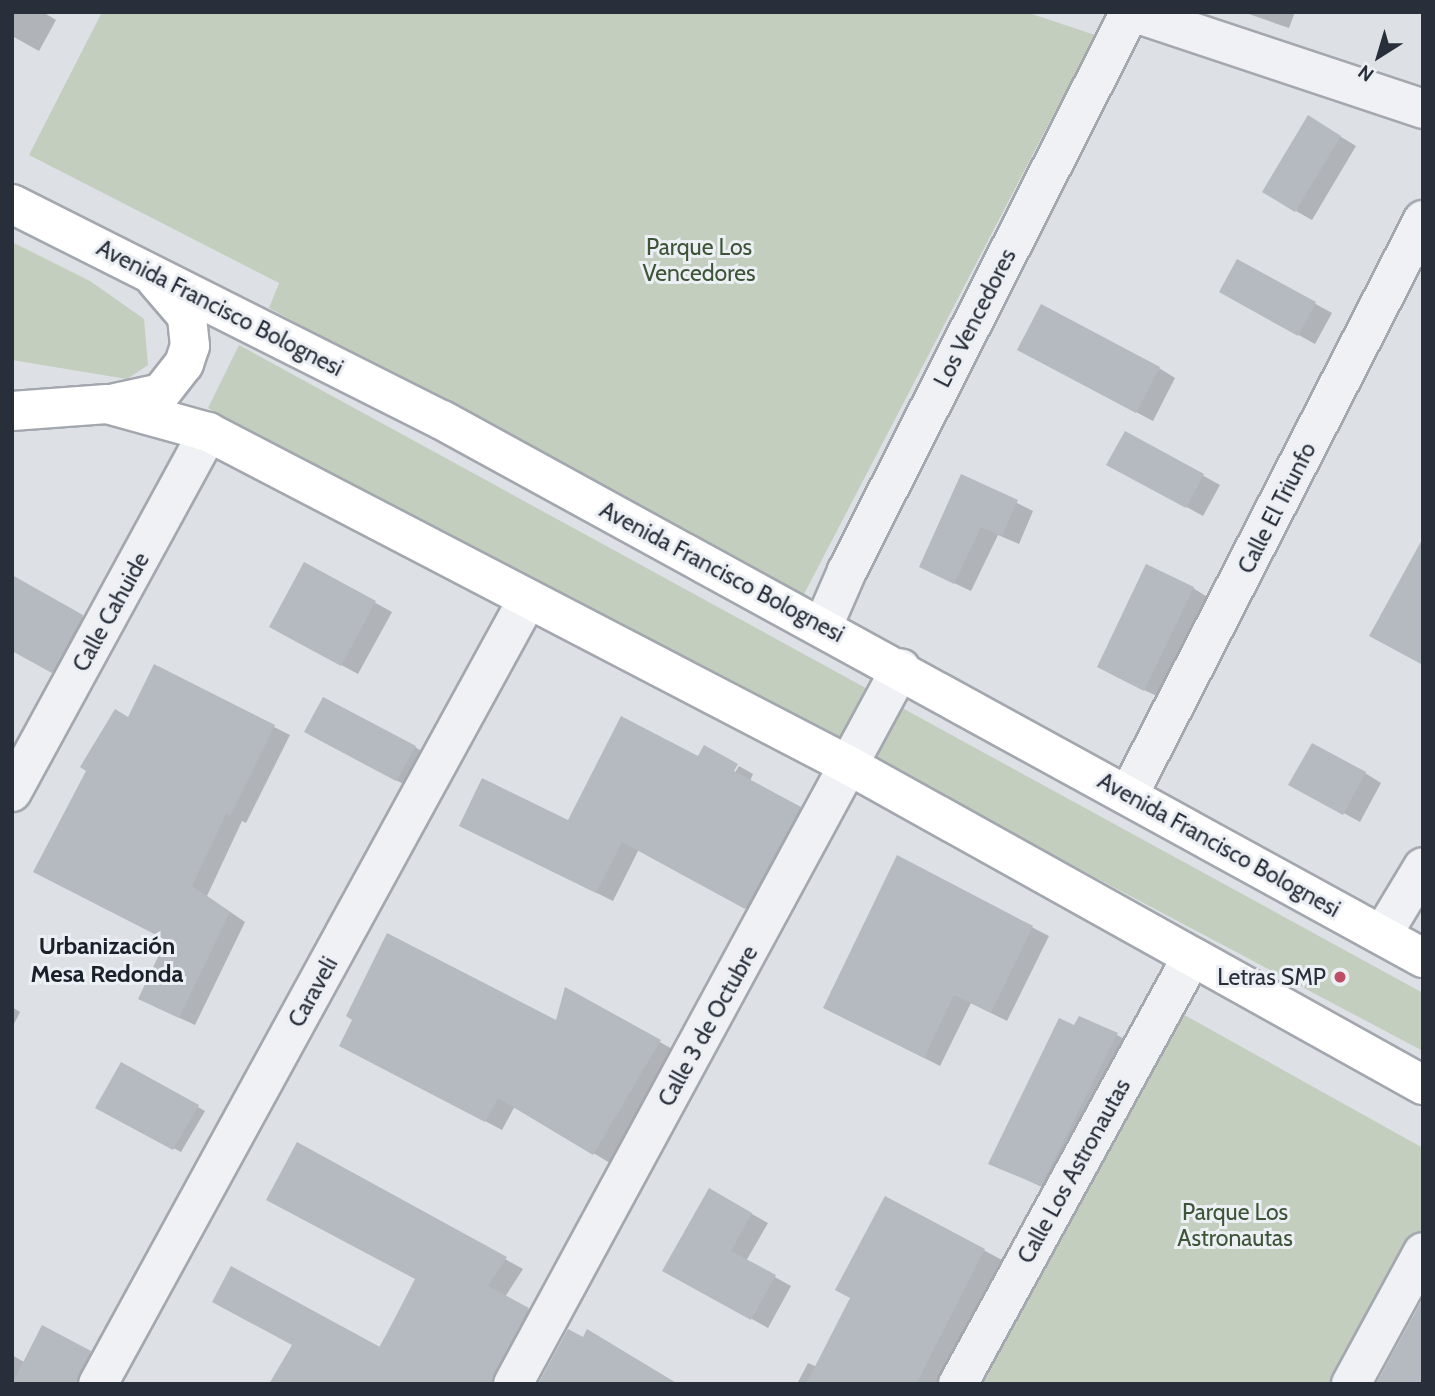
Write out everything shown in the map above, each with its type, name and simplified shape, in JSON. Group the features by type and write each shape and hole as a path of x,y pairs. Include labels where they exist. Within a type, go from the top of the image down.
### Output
{"main road":[{"name":"Avenida Francisco Bolognesi","path":"12,204 442,419 901,668 1423,958"},
{"path":"12,411 107,404 161,393 175,380 190,346 187,316 147,271"},
{"path":"107,404 208,432 850,766 1191,959 1423,1085"}],"street":[{"path":"1131,12 1423,109"},
{"name":"Los Vencedores","path":"824,626 847,571 1131,12"},
{"name":"Calle El Triunfo","path":"1129,794 1423,220"},
{"name":"Calle Cahuide","path":"12,792 208,432"},
{"name":"Caraveli","path":"98,1384 527,600"},
{"name":"Calle 3 de Octubre","path":"513,1384 901,668"},
{"path":"1382,935 1423,867"},
{"name":"Calle Los Astronautas","path":"958,1384 1191,959"},
{"path":"1350,1384 1423,1252"}],"green space":[{"name":"Parque Los Vencedores","path":"102,12 1026,12 1095,35 802,598 269,308 279,283 29,155"},
{"path":"12,242 90,281 144,319 148,365 127,379 12,360"},
{"path":"239,345 1423,993 1423,1051 208,408"},
{"name":"Parque Los Astronautas","path":"1172,1008 1423,1148 1423,1238 1343,1384 966,1384"}],"building":[{"path":"1308,115 1341,136 1295,212 1262,192"},
{"path":"1237,259 1316,302 1298,336 1219,292"},
{"path":"1041,304 1160,367 1136,413 1017,350"},
{"path":"1125,431 1204,474 1186,508 1106,465"},
{"path":"961,474 1018,500 1002,536 981,527 954,584 919,567"},
{"path":"1423,538 1423,665 1369,636"},
{"path":"304,562 376,601 341,666 269,627"},
{"path":"1146,564 1194,587 1144,691 1097,667"},
{"path":"12,575 83,615 52,673 12,651"},
{"path":"154,664 275,725 230,816 226,814 192,886 230,912 179,1018 138,999 166,940 33,872 86,771 80,767 115,709 128,717"},
{"path":"323,697 416,746 396,781 304,732"},
{"path":"621,716 698,756 704,745 738,764 734,771 801,807 745,909 622,842 596,893 459,826 482,778 568,820"},
{"path":"1312,743 1366,772 1343,815 1288,785"},
{"path":"897,855 1033,926 991,1013 954,995 924,1058 823,1008"},
{"path":"387,933 556,1020 565,987 661,1040 593,1155 498,1098 485,1122 339,1046 352,1020 346,1016"},
{"path":"1079,1016 1118,1033 1041,1186 988,1164 1059,1018 1074,1025"},
{"path":"121,1062 199,1105 173,1150 95,1108"},
{"path":"297,1142 507,1257 488,1286 529,1308 491,1384 269,1384 292,1345 212,1302 231,1266 380,1347 415,1279 266,1200"},
{"path":"709,1188 752,1213 731,1251 776,1275 751,1320 662,1271"},
{"path":"885,1196 985,1249 916,1384 806,1384 850,1298 835,1290"},
{"path":"1423,1298 1423,1384 1376,1384"},
{"path":"42,1325 91,1351 76,1384 12,1384"},
{"path":"568,1329 583,1337 587,1329 678,1384 538,1384"}],"place":[{"name":"Letras SMP","path":"1340,977"}],"district":[{"name":"Urbanización Mesa Redonda","path":"107,960"}]}
